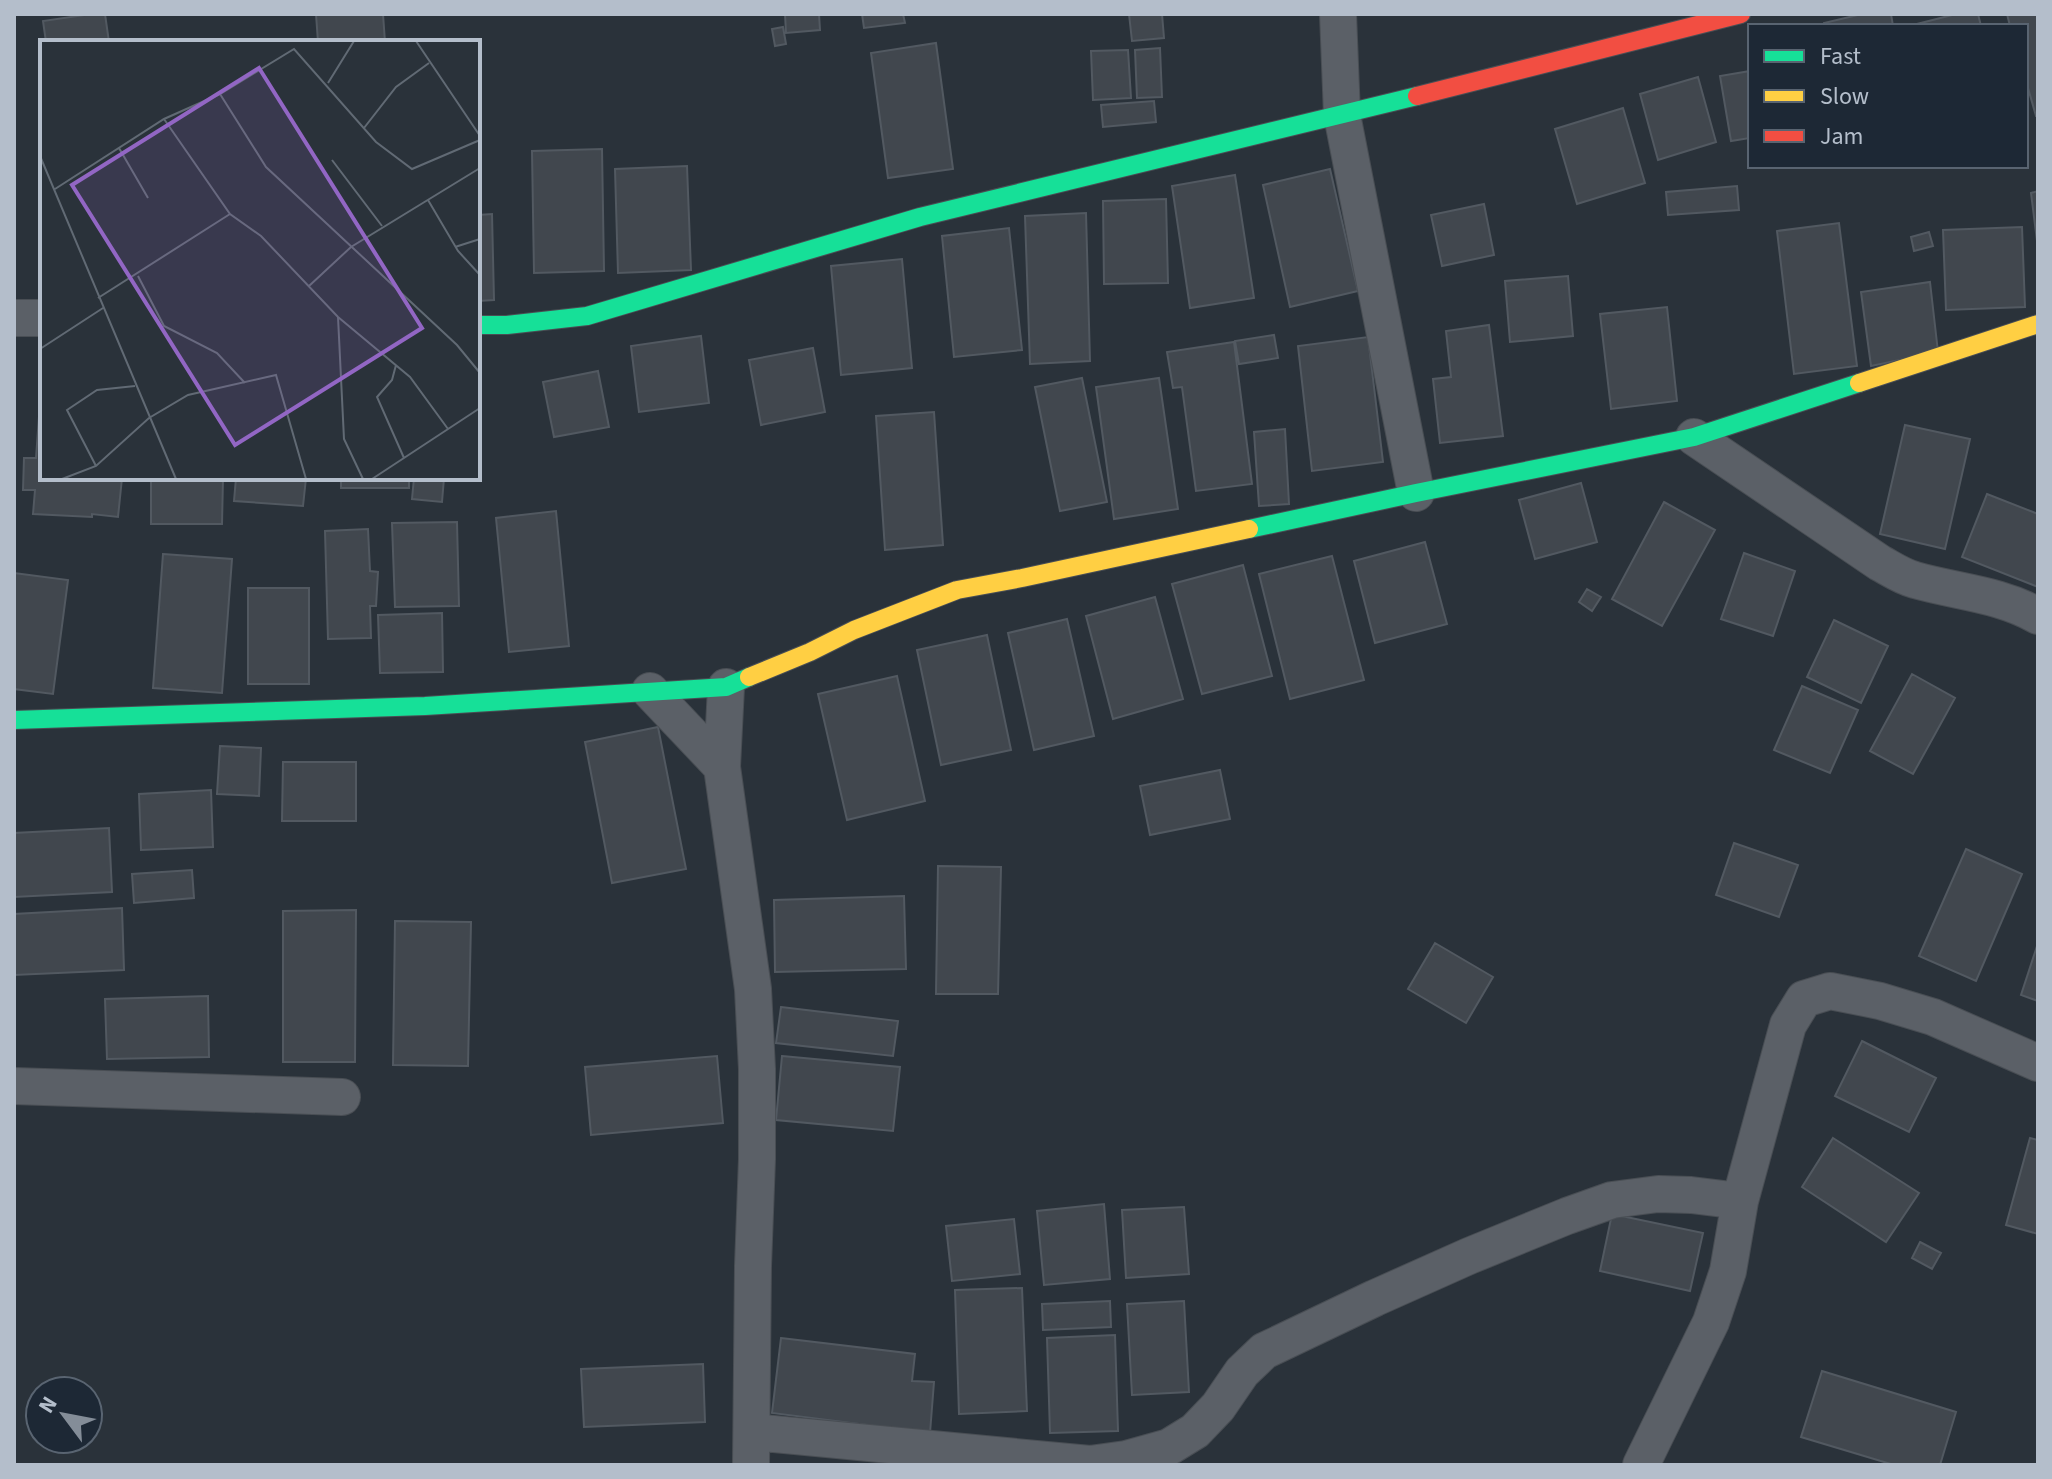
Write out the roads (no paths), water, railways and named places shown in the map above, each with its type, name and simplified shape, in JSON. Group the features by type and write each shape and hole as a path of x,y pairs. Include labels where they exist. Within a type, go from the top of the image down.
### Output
{"street":[{"path":"1338,14 1342,115 1416,493"},
{"path":"480,325 587,316 920,217 1741,14"},
{"path":"14,318 40,318"},
{"path":"14,720 425,706 726,687 854,630 957,590 1694,437 2038,324"},
{"path":"1694,437 1880,563 1912,579 1995,597 2038,616"},
{"path":"726,687 722,767 754,1005 757,1159 752,1448 1090,1464 1126,1459 1169,1447 1195,1431 1218,1407 1242,1372 1264,1351 1310,1327 1469,1256 1612,1200 1658,1194 1740,1201"},
{"path":"650,691 722,767"},
{"path":"1641,1465 1711,1322 1728,1271 1740,1201 1788,1025 1804,999 1830,991 1880,1001 1933,1017 2038,1063"},
{"path":"14,1086 342,1097"}]}
